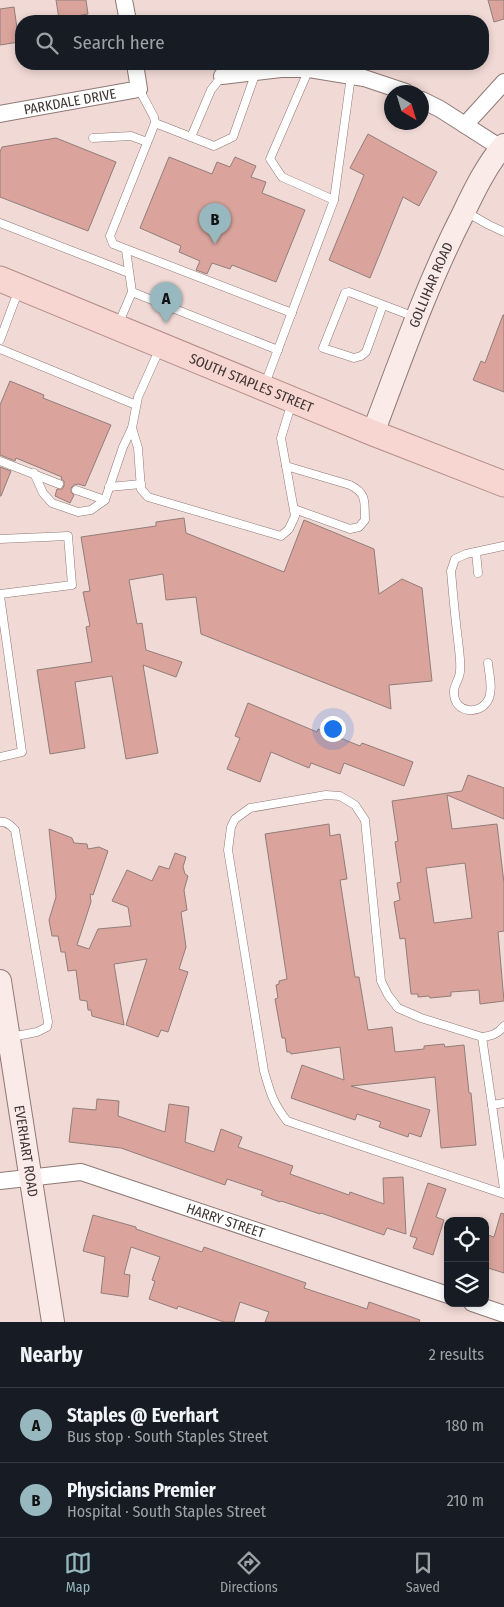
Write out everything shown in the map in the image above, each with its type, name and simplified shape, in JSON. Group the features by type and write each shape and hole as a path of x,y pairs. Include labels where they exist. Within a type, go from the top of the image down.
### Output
{"main road":[{"name":"GOLLIHAR ROAD","path":"373,433 428,288 475,189 502,147"},
{"name":"SOUTH STAPLES STREET","path":"10,283 373,433 504,484"},
{"name":"EVERHART ROAD","path":"0,982 53,1322"}],"street":[{"path":"124,0 127,15"},
{"path":"136,70 139,89"},
{"path":"222,76 273,70"},
{"path":"315,70 364,78 385,85"},
{"path":"465,125 504,82"},
{"name":"PARKDALE DRIVE","path":"0,114 139,89"},
{"path":"429,104 502,147"},
{"name":"HARRY STREET","path":"0,1182 81,1172 444,1294"},
{"path":"484,1307 504,1314"}],"lane":[{"path":"309,70 270,159 282,177 334,200"},
{"path":"155,123 214,146 233,137 256,72"},
{"path":"191,137 211,90 222,76"},
{"path":"263,388 334,200 350,76"},
{"path":"139,89 154,117 155,123 110,236 113,244 292,313"},
{"path":"93,138 131,136 147,142"},
{"path":"464,211 488,226 504,232"},
{"path":"0,223 129,273"},
{"path":"117,328 132,292 126,250"},
{"path":"0,340 10,283"},
{"path":"132,292 278,350"},
{"path":"383,305 366,352 354,358 323,348 345,293 349,292 383,305 417,318"},
{"path":"34,473 43,493 52,503 78,512 92,510 105,500 123,447 132,428 138,397 161,345"},
{"path":"0,349 136,405"},
{"path":"132,428 138,448 141,490 148,497 281,536 289,529 295,516 281,438 293,400"},
{"path":"0,460 59,484"},
{"path":"286,466 359,490 363,495 365,520 359,527 350,529 294,509"},
{"path":"109,487 141,484"},
{"path":"76,490 105,500"},
{"path":"0,539 68,536 72,585 0,595 22,752 0,757"},
{"path":"488,663 490,696 482,707 468,711 456,702 454,694 461,673 451,571 455,560 466,554 504,544"},
{"path":"476,552 478,573"},
{"path":"504,1026 500,1032 482,1037 421,1018 398,1008 388,995 381,982 365,820 355,805 340,796 326,795 250,808 236,819 231,827 228,850 264,1070 272,1099 278,1110 287,1121 504,1194"},
{"path":"0,822 3,821 15,830 48,1022 47,1027 41,1031 9,1038"},
{"path":"482,1037 504,1189"},
{"path":"492,1105 504,1103"}],"building":[{"path":"56,0 86,0 88,14 58,15"},
{"path":"488,0 504,0 504,19 494,22"},
{"path":"14,7 15,43 0,45 0,9"},
{"path":"368,134 437,172 419,206 403,197 370,278 329,260 364,175 350,168"},
{"path":"56,138 116,162 88,231 0,197 0,152 2,147"},
{"path":"169,157 212,174 217,162 230,167 235,157 256,166 251,177 266,182 262,193 305,210 276,282 232,265 230,269 212,263 207,274 196,270 200,261 179,252 181,246 140,228"},
{"path":"503,315 504,392 473,380 481,361 485,363"},
{"path":"10,381 44,395 43,398 111,425 85,486 78,484 71,488 71,492 74,495 70,503 55,496 57,489 62,489 64,486 62,477 16,458 15,461 0,455 0,405"},
{"path":"0,467 11,471 1,496 0,496"},
{"path":"184,518 186,533 284,572 304,520 374,549 379,594 402,579 422,588 432,681 389,685 391,709 201,634 196,597 166,600 163,574 129,580 137,624 142,623 146,650 182,662 176,677 143,665 158,753 126,759 112,676 75,682 85,748 50,754 37,670 92,662 86,627 90,626 83,592 90,591 81,537 156,526 156,522"},
{"path":"248,703 317,732 318,729 360,746 362,743 413,762 404,786 344,763 340,774 311,763 309,768 271,752 260,782 227,769 240,738 235,736"},
{"path":"468,775 504,788 504,819 447,795 452,829 497,824 504,883 504,931 498,932 504,1001 480,1004 479,990 451,992 451,996 430,998 429,996 418,997 418,994 411,994 405,938 400,939 394,902 400,900 397,883 401,882 395,842 398,841 392,801 462,791","holes":["465,863 472,918 434,923 426,868"]},
{"path":"329,824 330,836 340,834 347,879 340,880 355,977 359,977 368,1030 392,1027 395,1052 424,1049 424,1046 444,1044 445,1047 464,1045 476,1145 441,1148 435,1077 351,1086 430,1110 421,1137 409,1133 408,1137 379,1127 381,1122 357,1114 355,1120 291,1098 302,1065 344,1080 340,1047 291,1054 287,1052 285,1038 282,1038 275,999 278,998 276,985 279,984 279,981 287,979 265,834"},
{"path":"49,829 72,838 74,843 87,844 88,849 99,847 108,851 93,895 90,894 91,902 77,945 89,949 98,929 131,926 128,907 112,901 127,870 152,881 159,866 169,869 175,853 186,857 183,867 185,874 188,876 184,890 187,910 181,912 186,947 179,969 188,972 168,1032 161,1030 158,1037 126,1025 147,959 114,964 124,1025 92,1016 91,1010 88,1010 87,1001 80,1000 76,970 68,971 65,952 61,952 58,936 52,936 49,920 56,897"},
{"path":"97,1099 119,1101 118,1116 165,1132 169,1104 189,1107 185,1142 214,1152 221,1129 242,1137 238,1147 293,1166 290,1174 349,1195 350,1192 384,1204 383,1178 403,1177 406,1234 387,1228 384,1235 321,1213 280,1202 261,1195 263,1191 227,1179 225,1185 121,1148 69,1142 73,1108 96,1110"},
{"path":"428,1183 446,1189 436,1217 444,1220 433,1255 413,1248 417,1238 410,1236"},
{"path":"501,1213 504,1214 504,1273 489,1268 489,1235 494,1237"},
{"path":"93,1215 136,1227 136,1229 202,1252 204,1247 306,1283 304,1288 367,1309 369,1302 420,1320 419,1322 265,1322 269,1312 240,1302 234,1322 224,1322 178,1306 177,1309 149,1299 155,1281 152,1280 160,1257 131,1247 124,1274 130,1275 128,1297 101,1293 105,1257 83,1251"}],"place":[{"name":"Physicians Premier","path":"215,244"},
{"name":"Staples @ Everhart","path":"166,323"}]}
